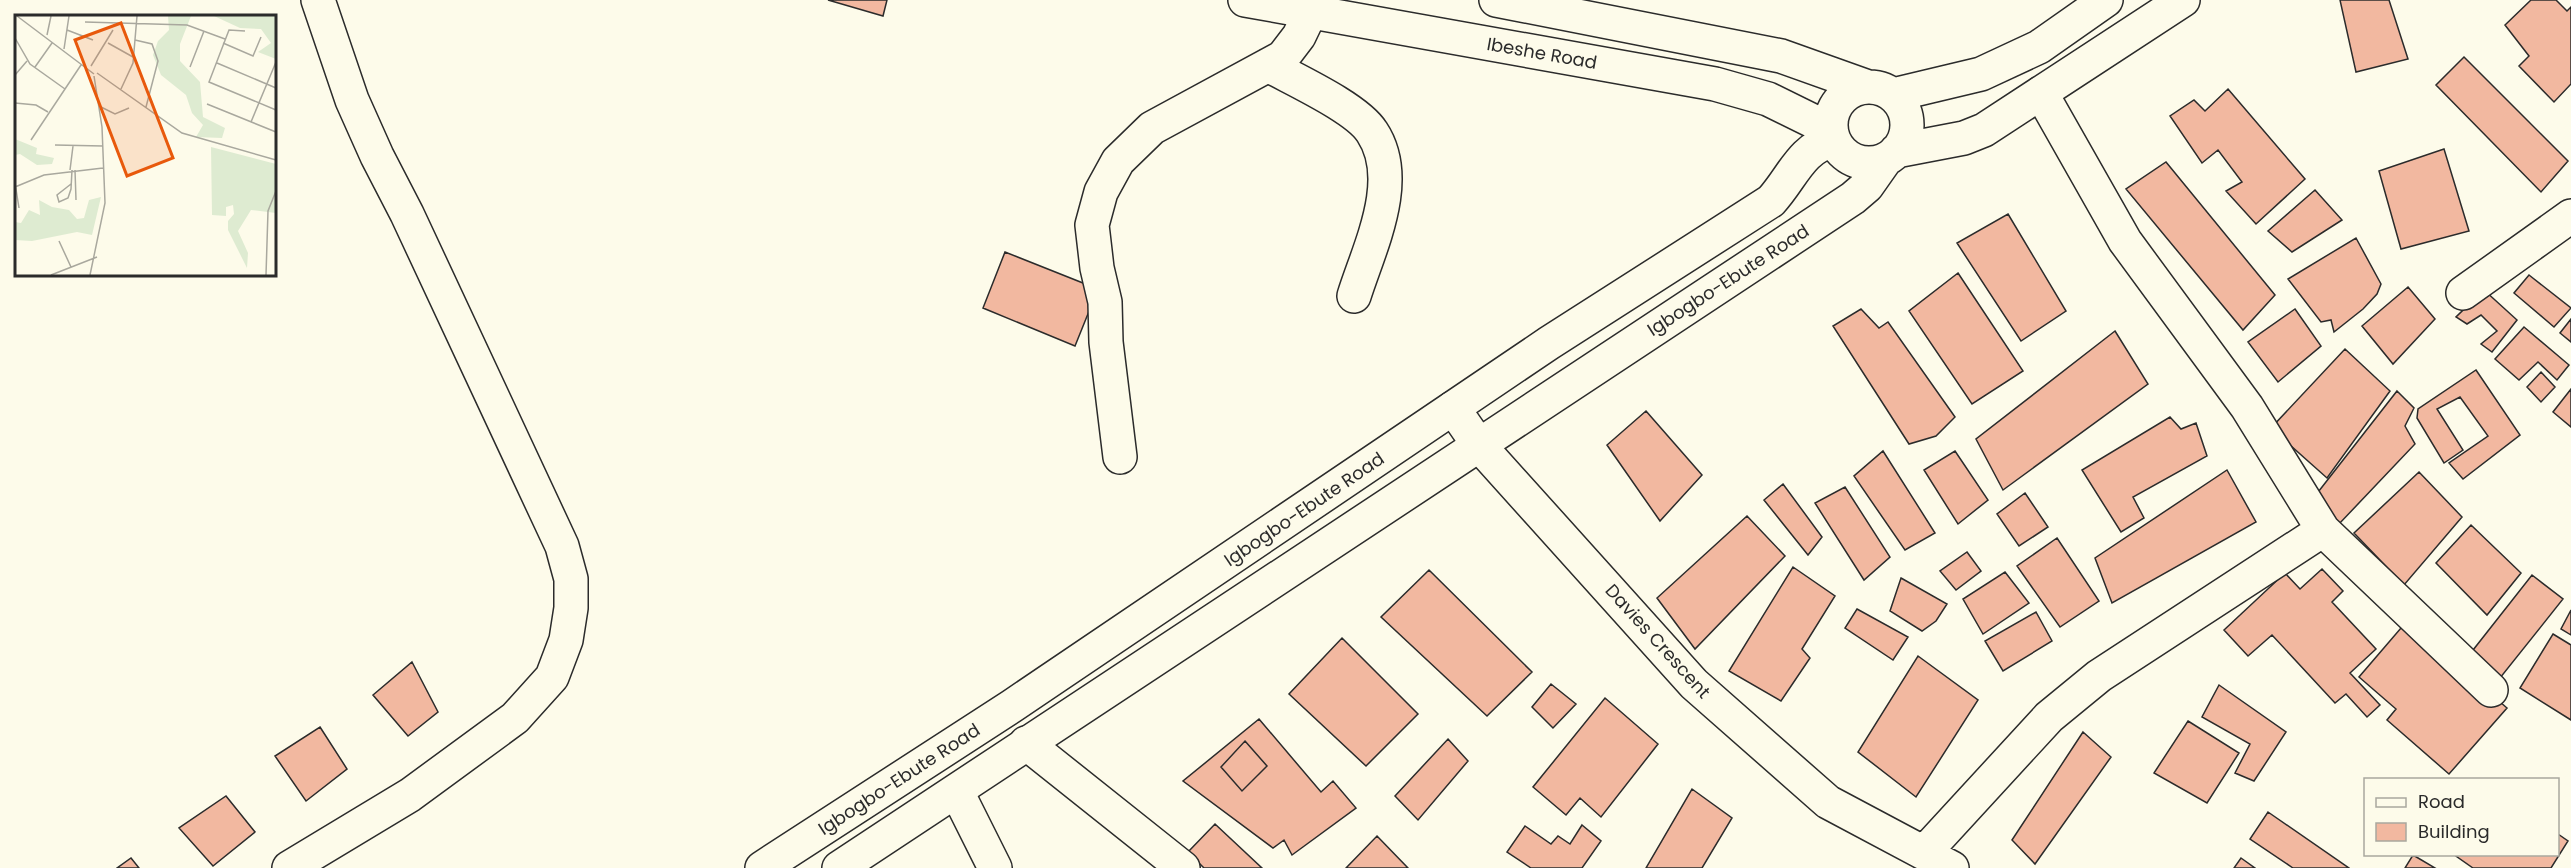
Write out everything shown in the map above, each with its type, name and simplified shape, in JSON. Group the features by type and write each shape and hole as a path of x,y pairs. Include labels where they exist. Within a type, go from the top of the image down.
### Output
{"main road":[{"path":"289,868 410,795 515,718 552,677 566,640 571,608 571,579 562,546 407,214 377,156 329,38 318,0"},
{"name":"Ibeshe Road","path":"1245,0 1715,84 1768,99 1832,135"},
{"path":"1496,0 1781,57 1880,91 1901,105 1906,116 1907,129 1904,141 1891,155"},
{"path":"2106,0 2039,47 1981,74 1880,91 1850,93 1836,105 1832,117 1832,135 1840,151 1850,159 1862,163 1874,163 1891,155 1964,138 1984,130 2183,0"},
{"path":"1120,457 1106,342 1106,302 1097,268 1092,225 1101,192 1118,160 1152,128 1282,57 1299,36 1311,11"},
{"path":"1268,64 1347,110 1372,130 1384,157 1381,212 1354,296"},
{"path":"2041,93 2126,241 2247,407 2323,530 2492,690"},
{"name":"Igbogbo-Ebute Road","path":"762,868 1012,706 1549,343 1771,201 1783,188 1808,151 1832,135"},
{"name":"Igbogbo-Ebute Road","path":"839,868 1853,198 1867,186 1891,155"},
{"path":"2463,293 2571,216"},
{"name":"Davies Crescent","path":"1453,408 1478,444 1694,684 1828,802 1938,861"},
{"path":"1938,861 2049,717 2091,683 2323,530"},
{"path":"1026,743 1183,868"},
{"path":"957,792 995,868"}],"building":[{"path":"828,0 887,0 883,16"},
{"path":"2340,0 2389,0 2408,59 2356,72"},
{"path":"2531,0 2556,0 2567,11 2571,7 2571,84 2554,102 2519,66 2529,56 2505,25"},
{"path":"2464,57 2568,161 2541,192 2436,85"},
{"path":"2228,89 2305,179 2256,224 2226,191 2242,182 2218,150 2202,163 2170,116 2194,100 2205,111"},
{"path":"2444,149 2469,231 2401,249 2379,171"},
{"path":"2166,162 2275,295 2243,330 2126,189"},
{"path":"2315,190 2342,220 2292,252 2268,231"},
{"path":"2008,214 2066,311 2021,341 1957,243"},
{"path":"2356,238 2381,284 2377,294 2363,309 2334,332 2331,320 2321,322 2288,279"},
{"path":"1005,252 1098,289 1075,346 983,308"},
{"path":"1958,273 2023,371 1972,404 1909,311"},
{"path":"2529,275 2571,308 2554,327 2514,293"},
{"path":"2408,287 2435,319 2393,364 2362,326"},
{"path":"2484,290 2517,320 2492,352 2481,344 2497,331 2481,315 2467,324 2456,317"},
{"path":"1861,309 1879,328 1888,322 1955,417 1936,436 1909,444 1833,326"},
{"path":"2295,309 2321,346 2278,382 2248,342"},
{"path":"2571,319 2571,342 2560,333"},
{"path":"2524,327 2569,365 2557,380 2538,362 2519,380 2495,359"},
{"path":"2115,331 2148,384 2003,490 1976,439"},
{"path":"2345,349 2390,391 2327,478 2271,428"},
{"path":"2476,370 2520,435 2463,479 2449,463 2488,436 2460,397 2437,409 2463,450 2444,463 2417,418 2418,409"},
{"path":"2541,372 2555,387 2541,402 2527,387"},
{"path":"2571,389 2571,427 2553,412"},
{"path":"2397,391 2414,408 2405,426 2415,444 2339,524 2315,496"},
{"path":"1646,411 1702,475 1660,521 1607,445"},
{"path":"2170,417 2181,429 2196,423 2207,456 2133,497 2144,518 2121,532 2082,470"},
{"path":"1883,451 1935,533 1905,550 1854,476"},
{"path":"1955,451 1988,500 1958,524 1924,470"},
{"path":"2227,470 2256,522 2112,603 2095,558"},
{"path":"2419,472 2462,517 2404,585 2354,533"},
{"path":"1783,484 1822,537 1808,555 1764,500"},
{"path":"1845,487 1890,557 1864,580 1815,503"},
{"path":"2025,493 2048,527 2019,546 1997,514"},
{"path":"1747,516 1785,556 1695,649 1657,598"},
{"path":"2471,525 2521,573 2487,615 2436,563"},
{"path":"2057,538 2099,601 2060,627 2017,566"},
{"path":"1967,552 1981,571 1956,590 1940,571"},
{"path":"1793,567 1835,596 1802,649 1810,658 1781,701 1729,671"},
{"path":"2322,569 2343,591 2332,602 2376,649 2350,673 2380,705 2367,717 2346,694 2335,703 2272,635 2248,656 2224,630 2285,573 2300,589"},
{"path":"1429,570 1532,672 1487,716 1381,617"},
{"path":"2005,572 2029,603 1983,634 1963,599"},
{"path":"2532,575 2563,599 2496,683 2466,659"},
{"path":"1901,578 1947,604 1936,621 1922,631 1890,611"},
{"path":"1857,609 1908,637 1893,660 1845,628"},
{"path":"2571,610 2571,635 2561,629"},
{"path":"2036,612 2052,641 2003,671 1985,641"},
{"path":"2407,621 2507,708 2449,774 2387,720 2396,709 2359,677"},
{"path":"2553,634 2571,645 2571,720 2520,688"},
{"path":"1342,638 1418,714 1366,766 1289,694"},
{"path":"1918,656 1978,700 1916,797 1858,752"},
{"path":"412,662 438,712 408,736 373,695"},
{"path":"1551,684 1576,704 1553,728 1532,707"},
{"path":"2219,685 2286,732 2254,781 2235,773 2250,744 2202,717"},
{"path":"1605,698 1658,744 1601,817 1580,798 1566,815 1533,787"},
{"path":"1259,719 1321,792 1333,781 1356,808 1292,855 1284,840 1273,848 1183,781"},
{"path":"2188,721 2239,753 2207,803 2154,773"},
{"path":"320,727 347,769 306,801 275,756"},
{"path":"2083,732 2111,757 2035,864 2012,840"},
{"path":"1448,739 1468,761 1418,820 1395,796"},
{"path":"1245,741 1267,766 1242,791 1221,767"},
{"path":"1692,789 1732,818 1702,868 1646,868"},
{"path":"226,796 255,832 213,866 179,828"},
{"path":"2268,812 2349,868 2293,868 2250,839"},
{"path":"1215,824 1262,868 1204,868 1188,852"},
{"path":"1582,825 1601,841 1582,868 1531,868 1507,852 1525,826 1551,844 1558,836 1570,844"},
{"path":"2559,835 2568,841 2559,855"},
{"path":"1377,836 1408,868 1346,868"},
{"path":"2415,856 2435,868 2405,868"},
{"path":"2456,856 2559,856 2551,868 2473,868"},
{"path":"131,858 139,868 117,868"},
{"path":"2241,858 2255,868 2234,868"}]}
